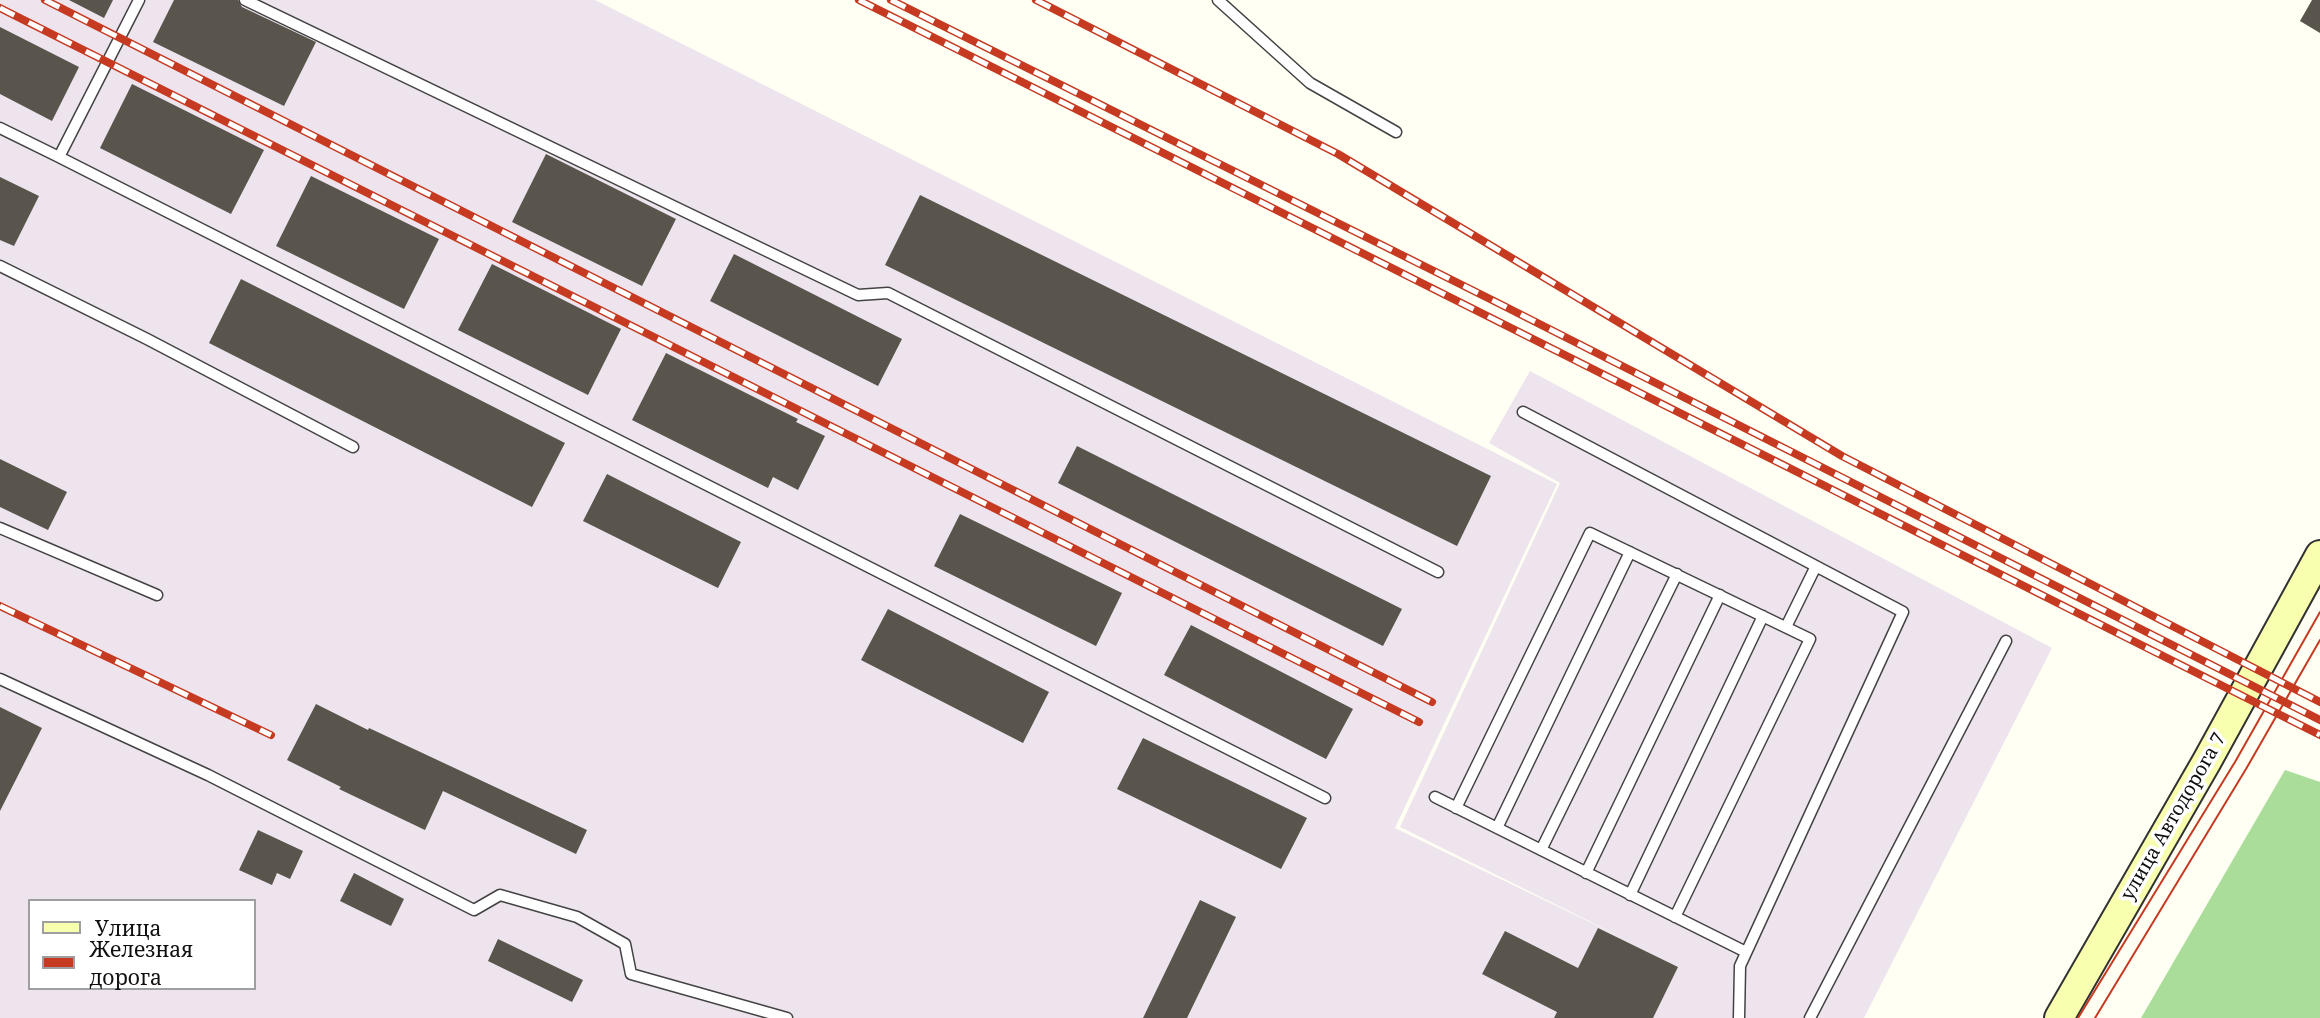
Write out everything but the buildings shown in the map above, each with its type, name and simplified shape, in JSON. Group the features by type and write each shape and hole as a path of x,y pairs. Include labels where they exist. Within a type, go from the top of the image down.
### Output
{"street":[{"name":"улица Автодорога 7","path":"2059,1018 2207,761 2320,555"}],"lane":[{"path":"59,157 139,0"},
{"path":"245,0 858,295 888,293 1438,572"},
{"path":"1218,0 1310,83 1396,132"},
{"path":"0,128 1325,797"},
{"path":"0,267 147,339 353,447"},
{"path":"1522,412 1903,612 1740,966 1739,1018"},
{"path":"0,528 158,594"},
{"path":"1456,808 1590,533 1786,627 1810,639 1675,917"},
{"path":"1497,828 1630,552"},
{"path":"1786,627 1815,566"},
{"path":"1541,850 1677,575"},
{"path":"1586,873 1720,595"},
{"path":"1630,895 1763,616"},
{"path":"1810,1018 2006,641"},
{"path":"0,680 208,775 474,909 500,895 577,917 625,944 631,974 787,1018"},
{"path":"1435,797 1746,952"}],"shaded area":[{"path":"0,0 595,0 1557,484 1395,828 1631,942 1400,827 1560,483 1489,443 1530,371 2052,648 1864,1018 0,1018"}],"green space":[{"path":"2285,770 2320,782 2320,1018 2141,1018"}],"tram line":[{"path":"2078,1018 2235,762 2320,612"},
{"path":"2095,1018 2246,769 2320,640"}],"railway":[{"path":"45,0 1432,702"},
{"path":"859,0 2320,735"},
{"path":"891,0 1500,304 2320,720"},
{"path":"1036,0 1338,154 1842,456 2320,702"},
{"path":"0,8 1419,722"},
{"path":"0,606 271,735"}]}
